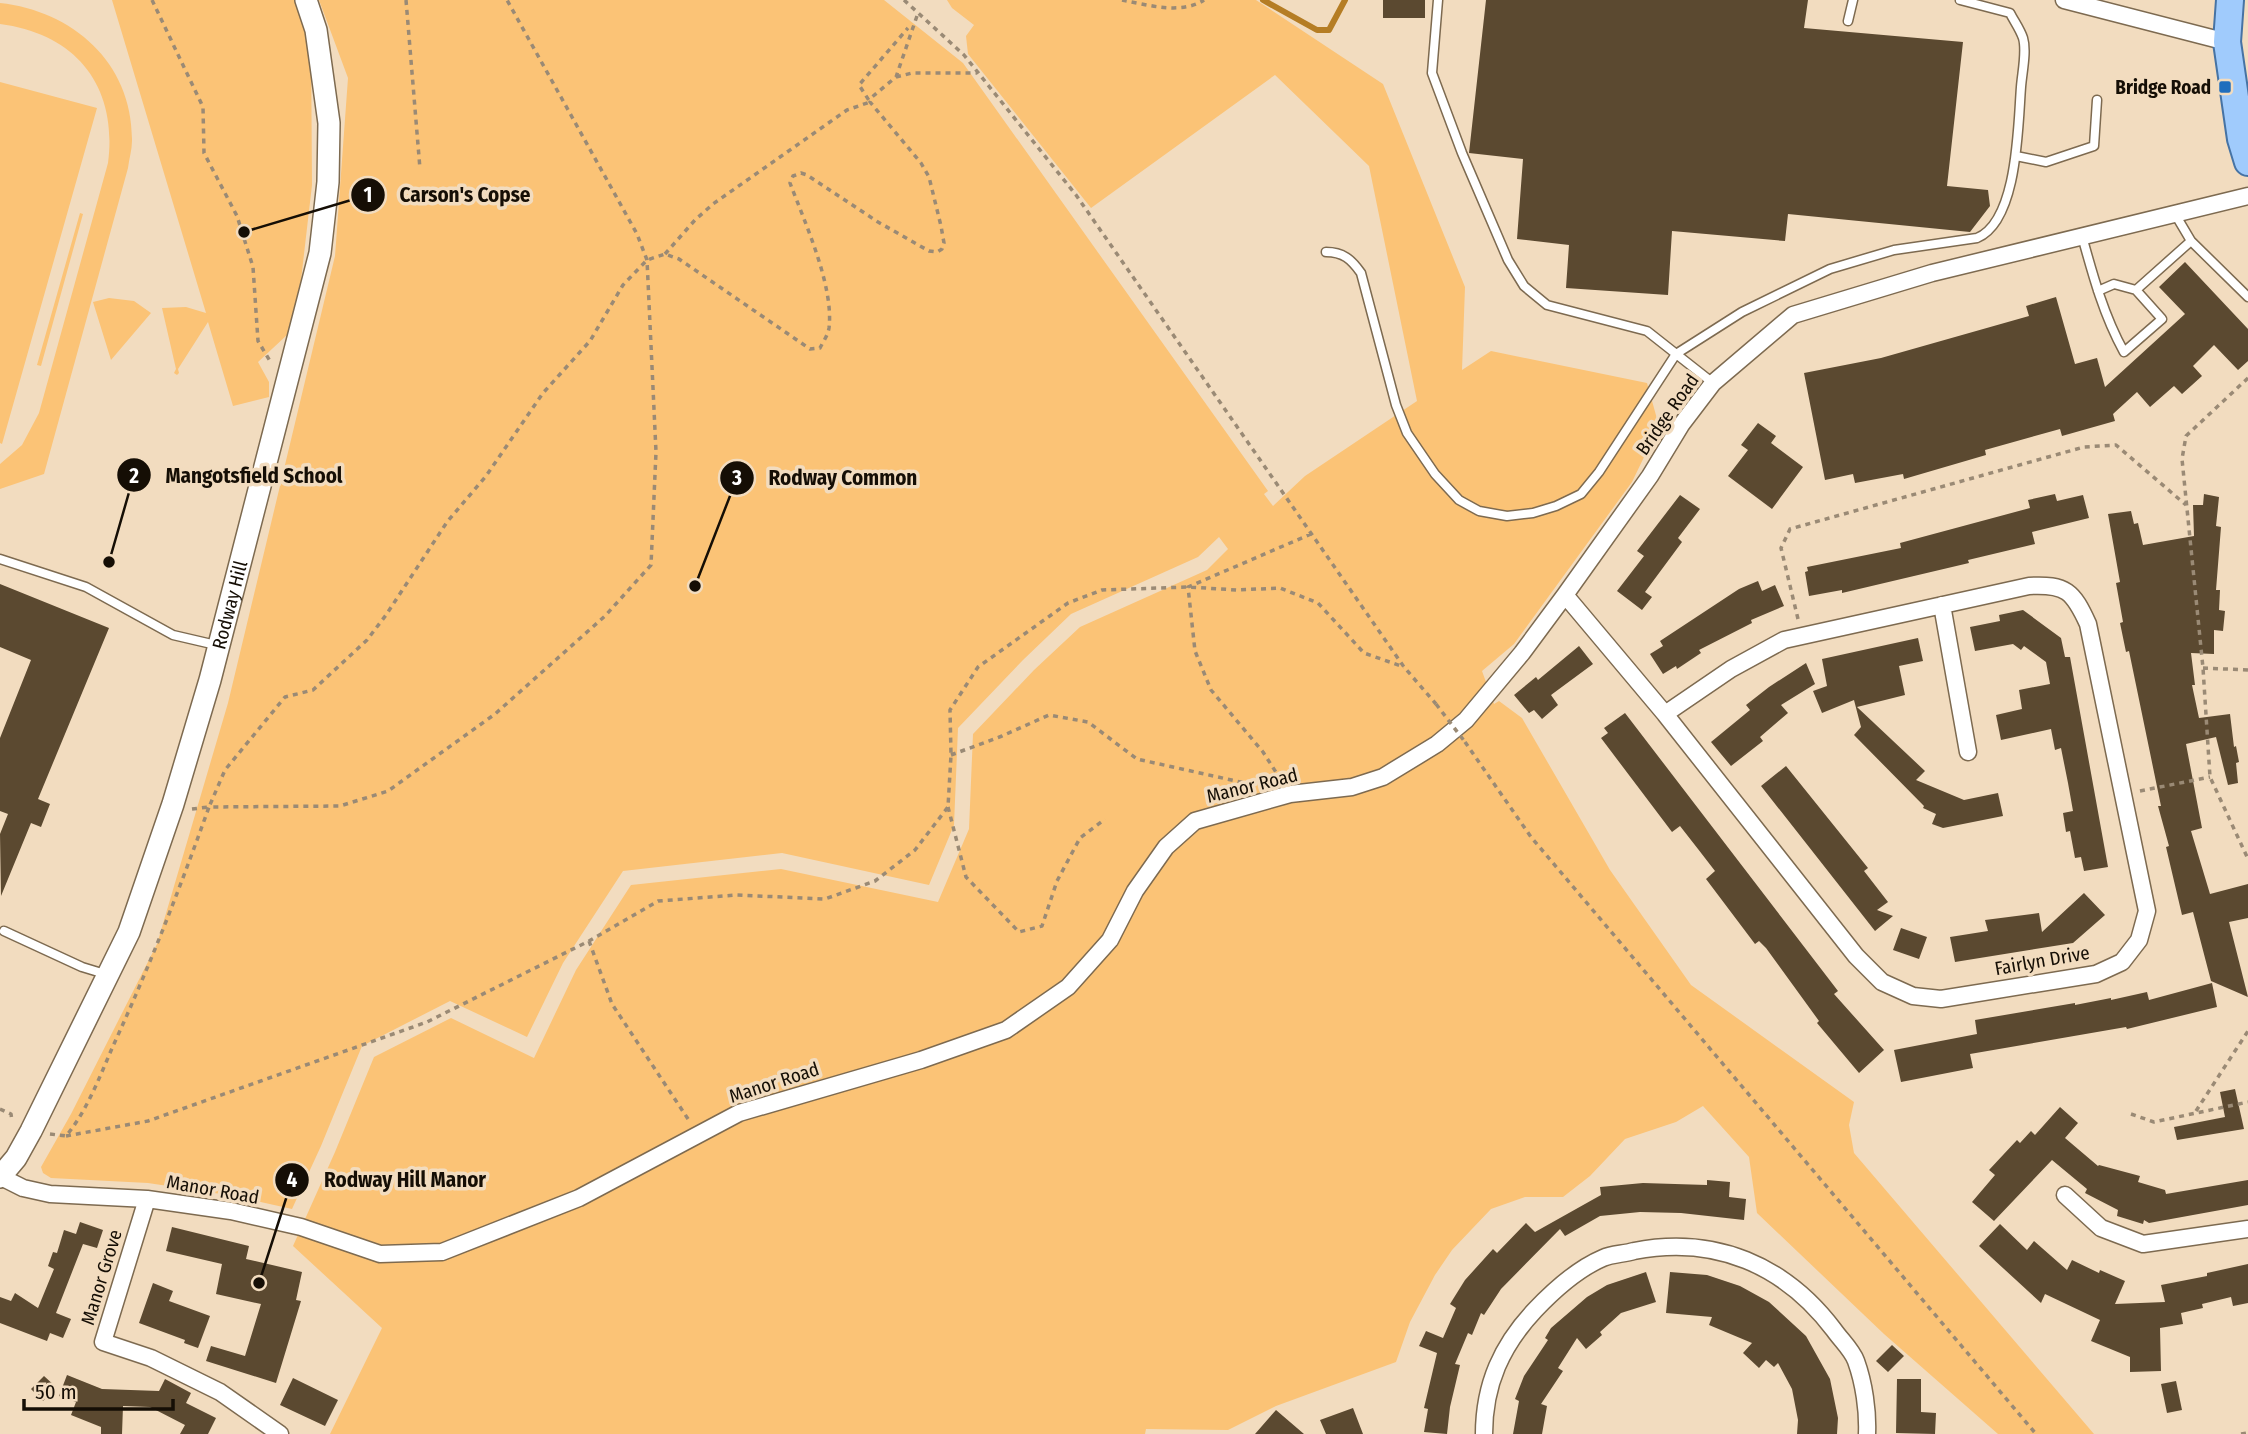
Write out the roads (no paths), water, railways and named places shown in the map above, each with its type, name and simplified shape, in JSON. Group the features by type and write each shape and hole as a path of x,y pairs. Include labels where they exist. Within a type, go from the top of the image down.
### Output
{"main road":[{"path":"2231,0 2227,43 2241,139 2248,162"}],"street":[{"name":"Rodway Hill","path":"0,1177 16,1158 31,1132 129,932 173,804 219,645 284,396 320,253 328,183 330,123 316,30 306,0"},
{"path":"2064,0 2227,43"},
{"name":"Bridge Road","path":"1437,744 1466,720 1522,653 1650,476 1681,425 1713,383 1793,315 1932,273 2248,195"},
{"name":"Fairlyn Drive","path":"1565,595 1665,714 1856,956 1882,982 1913,996 1941,999 2096,974 2122,962 2139,940 2147,911 2088,624 2077,600 2054,584 2029,586 1784,640 1731,668 1665,714"},
{"path":"1942,605 1968,752"},
{"name":"Manor Road","path":"0,1177 23,1188 50,1194 147,1199 231,1211 301,1227 380,1254 442,1252 579,1198 739,1113 921,1060 1006,1030 1068,987 1110,940 1135,891 1166,847 1195,821 1290,794 1352,787 1383,777 1437,744"},
{"path":"2065,1195 2101,1228 2143,1244 2248,1229"},
{"name":"Manor Grove","path":"147,1199 103,1342 151,1359 219,1392 276,1433"},
{"path":"1484,1434 1484,1417 1492,1376 1515,1332 1546,1298 1574,1275 1604,1258 1661,1246 1710,1249 1748,1261 1786,1281 1817,1307 1855,1359 1868,1416 1867,1434"}],"lane":[{"path":"1438,0 1432,73 1497,236 1524,286 1546,305 1647,331 1713,383"},
{"path":"1848,21 1853,0"},
{"path":"1326,252 1338,252 1351,260 1361,273 1396,405 1407,433 1435,474 1460,500 1479,511 1507,516 1533,513 1556,506 1581,494 1599,472 1676,354 1742,312 1830,269 1894,250 1977,238 1986,234 1995,224 2007,194 2017,156 2024,40 2010,13 1960,0"},
{"path":"2017,156 2046,162 2094,146 2097,100"},
{"path":"2175,214 2191,241 2248,297"},
{"path":"2082,236 2098,291 2111,328 2124,352 2162,319 2136,290 2114,284 2098,291"},
{"path":"2136,290 2191,241"},
{"path":"0,559 86,587 173,635 219,645"},
{"path":"4,931 82,967 108,975"}],"waterway":[{"path":"1263,0 1317,30 1329,30 1345,0"}],"place":[{"name":"Bridge Road","path":"2225,87"},
{"name":"Carson's Copse","path":"244,232"},
{"name":"Mangotsfield School","path":"109,562"},
{"name":"Rodway Common","path":"695,586"},
{"name":"Rodway Hill Manor","path":"259,1283"}]}
